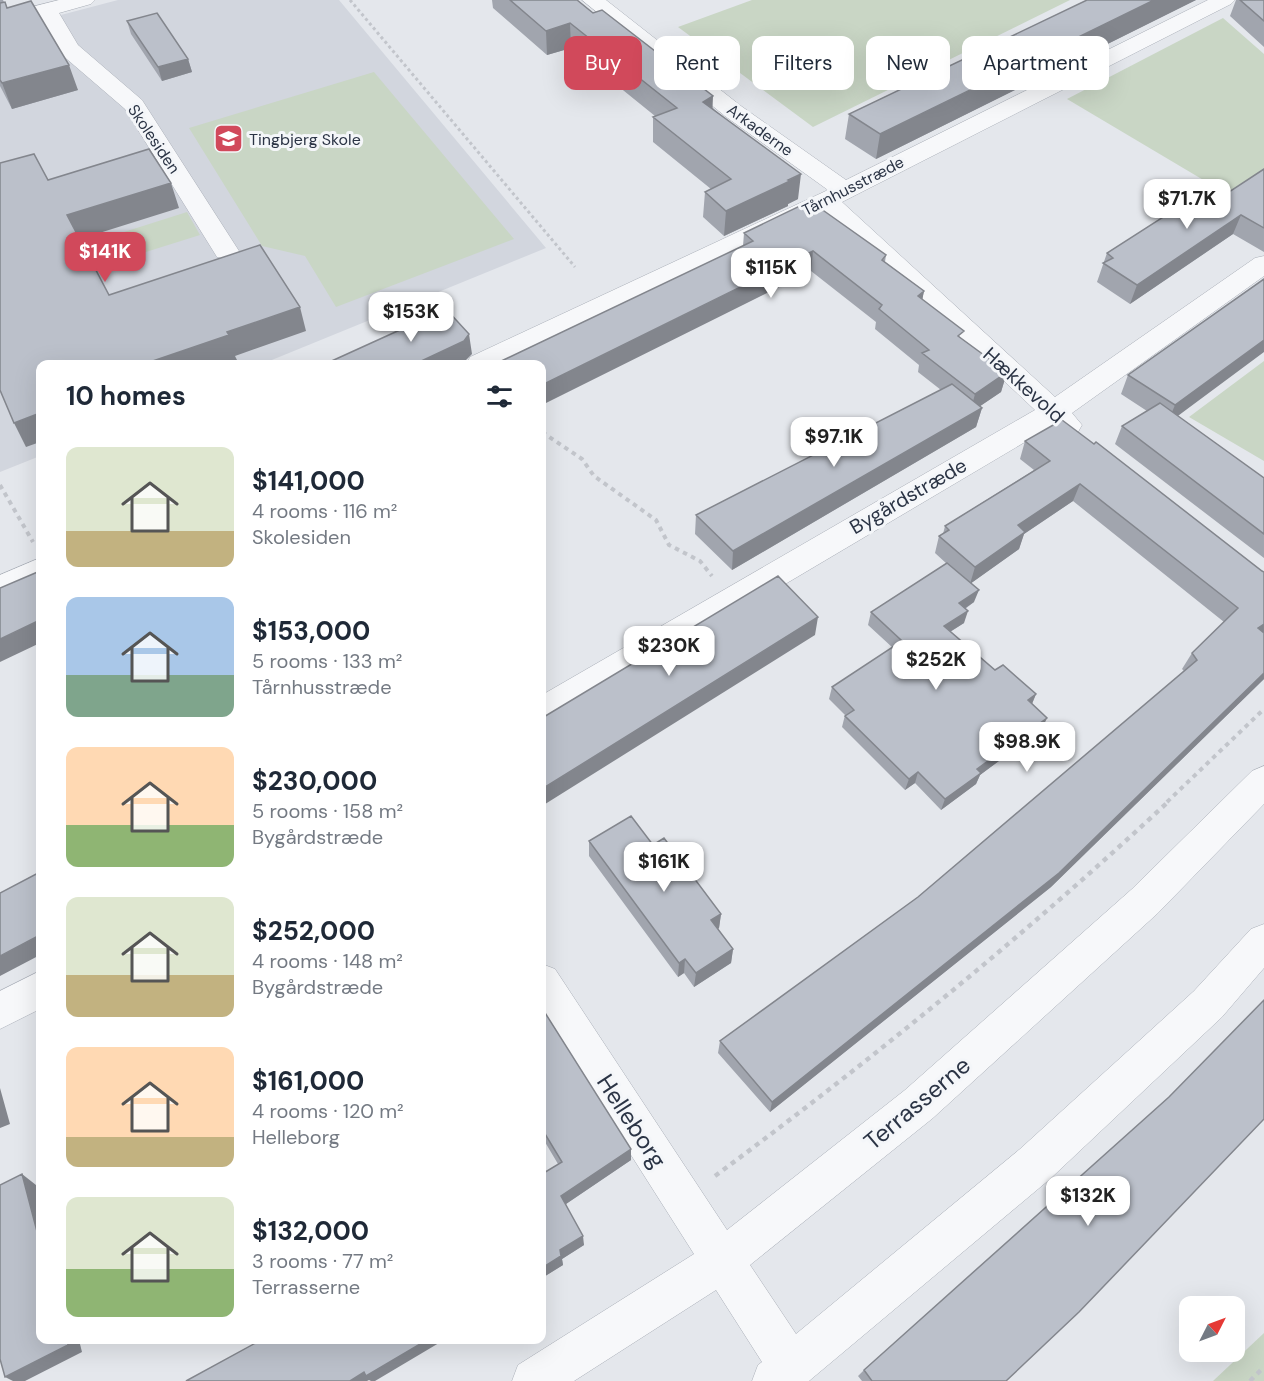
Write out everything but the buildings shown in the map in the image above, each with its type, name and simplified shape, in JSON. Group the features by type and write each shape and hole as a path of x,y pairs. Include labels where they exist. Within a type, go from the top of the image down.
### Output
{"street":[{"path":"0,22 84,0"},
{"path":"597,4 623,0"},
{"name":"Tårnhusstræde","path":"488,360 835,195 1224,0"},
{"name":"Arkaderne","path":"597,4 835,195"},
{"name":"Skolesiden","path":"46,10 69,49 134,105 226,251"},
{"name":"Hækkevold","path":"835,195 1052,413 1089,441"},
{"name":"Bygårdstræde","path":"546,709 1052,413 1264,264"},
{"path":"0,588 36,560"},
{"name":"Terrasserne","path":"534,1381 722,1261 919,1104 1145,901 1264,781"},
{"path":"782,1374 1035,1164 1208,1004 1264,941"},
{"name":"Helleborg","path":"546,988 722,1261 782,1374"},
{"path":"0,1011 36,991"}],"path":[{"path":"350,0 575,267"},
{"path":"546,435 582,459 594,476 656,520 669,545 700,561 731,600"},
{"path":"0,485 36,554"},
{"path":"683,1200 807,1109 993,960 1202,772 1264,709"},
{"path":"1250,1381 1264,1367"}],"shaded area":[{"name":"Tingbjerg Skole","path":"118,0 339,0 546,248 272,360 36,360 36,458 0,472 0,31"}],"green space":[{"path":"752,0 1070,0 997,36 962,36 962,53 950,59 950,36 866,36 866,90 888,90 813,127 763,90 854,90 854,36 752,36 752,82 740,73 740,36 690,36 678,27"},
{"path":"1223,18 1264,54 1264,176 1232,197 1067,99 1084,90 1109,90 1109,77"},
{"path":"374,72 514,239 336,307 305,256 262,246 189,128"},
{"path":"187,212 200,235 114,262 102,239"},
{"path":"1264,361 1264,461 1189,417"},
{"path":"1264,1333 1264,1381 1213,1381 1233,1362 1245,1362 1245,1351"}],"place":[{"name":"Tingbjerg Skole","path":"228,139"}]}
